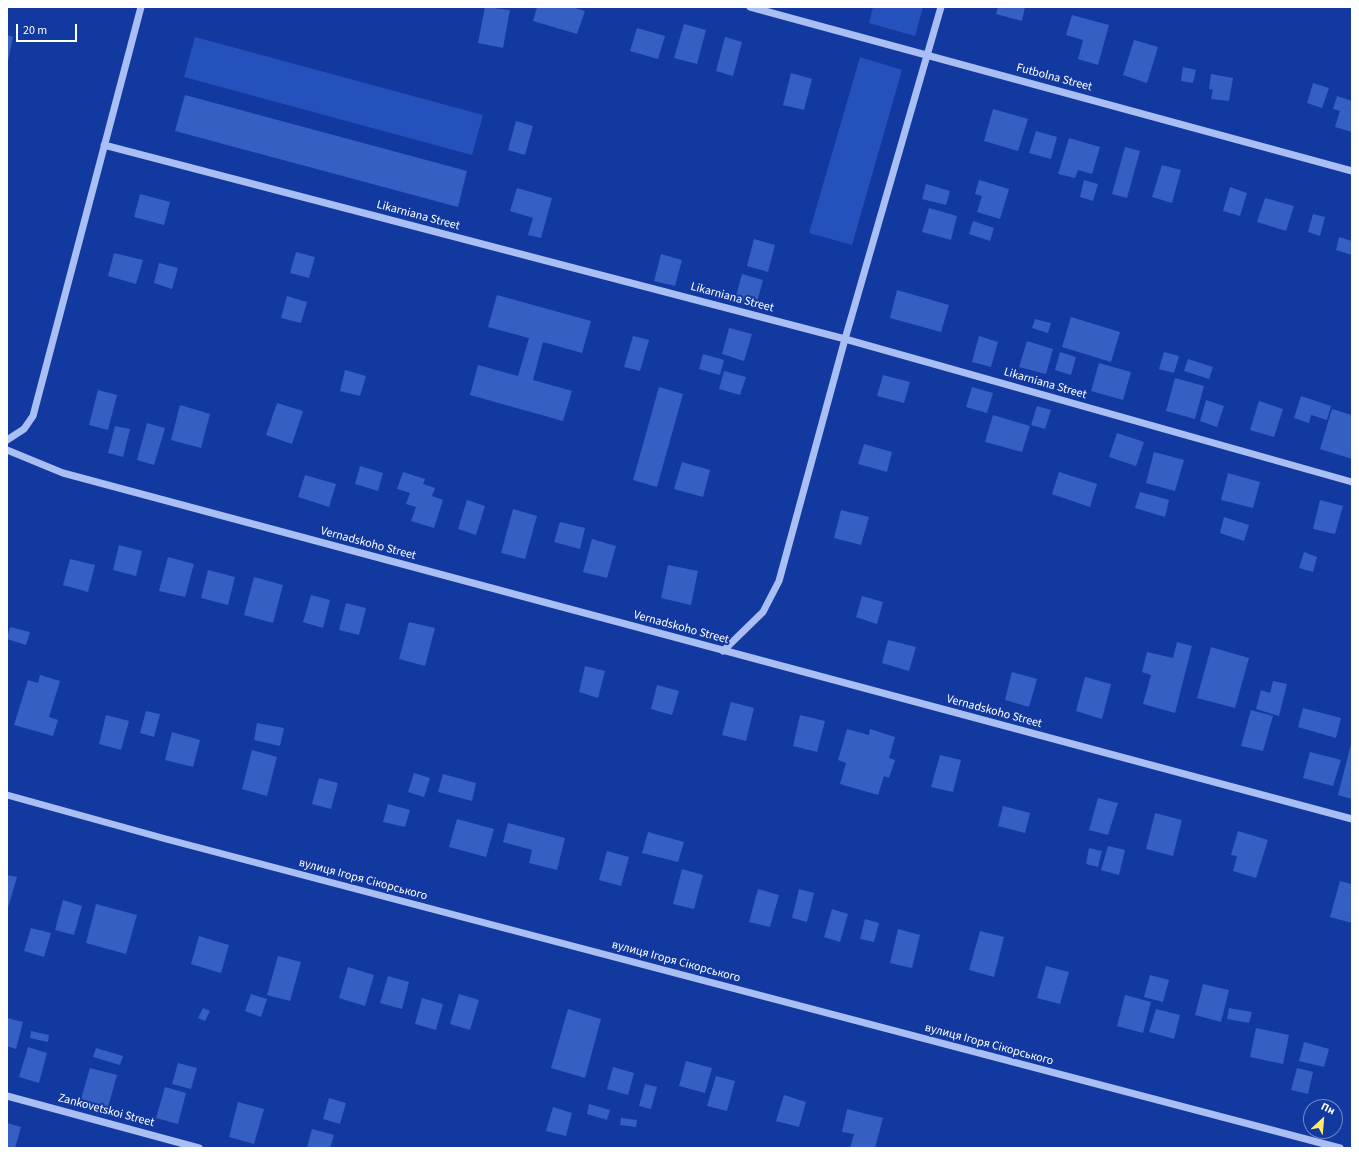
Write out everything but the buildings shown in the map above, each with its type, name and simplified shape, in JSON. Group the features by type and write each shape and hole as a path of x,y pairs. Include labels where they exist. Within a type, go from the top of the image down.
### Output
{"street":[{"path":"7,440 24,430 33,416 141,7"},
{"name":"Futbolna Street","path":"750,7 1352,171"},
{"path":"723,651 763,612 779,581 845,339 941,7"},
{"name":"Likarniana Street","path":"104,146 845,339 1352,482"},
{"name":"Vernadskoho Street","path":"7,450 63,473 1352,819"},
{"name":"вулиця Ігоря Сікорського","path":"7,795 166,839 1340,1148"},
{"name":"Zankovetskoi Street","path":"7,1096 198,1148"}],"shaded area":[{"path":"873,7 923,7 915,36 869,23"},
{"path":"195,37 483,115 472,155 184,77"},
{"path":"860,57 902,70 852,245 809,233"}]}
